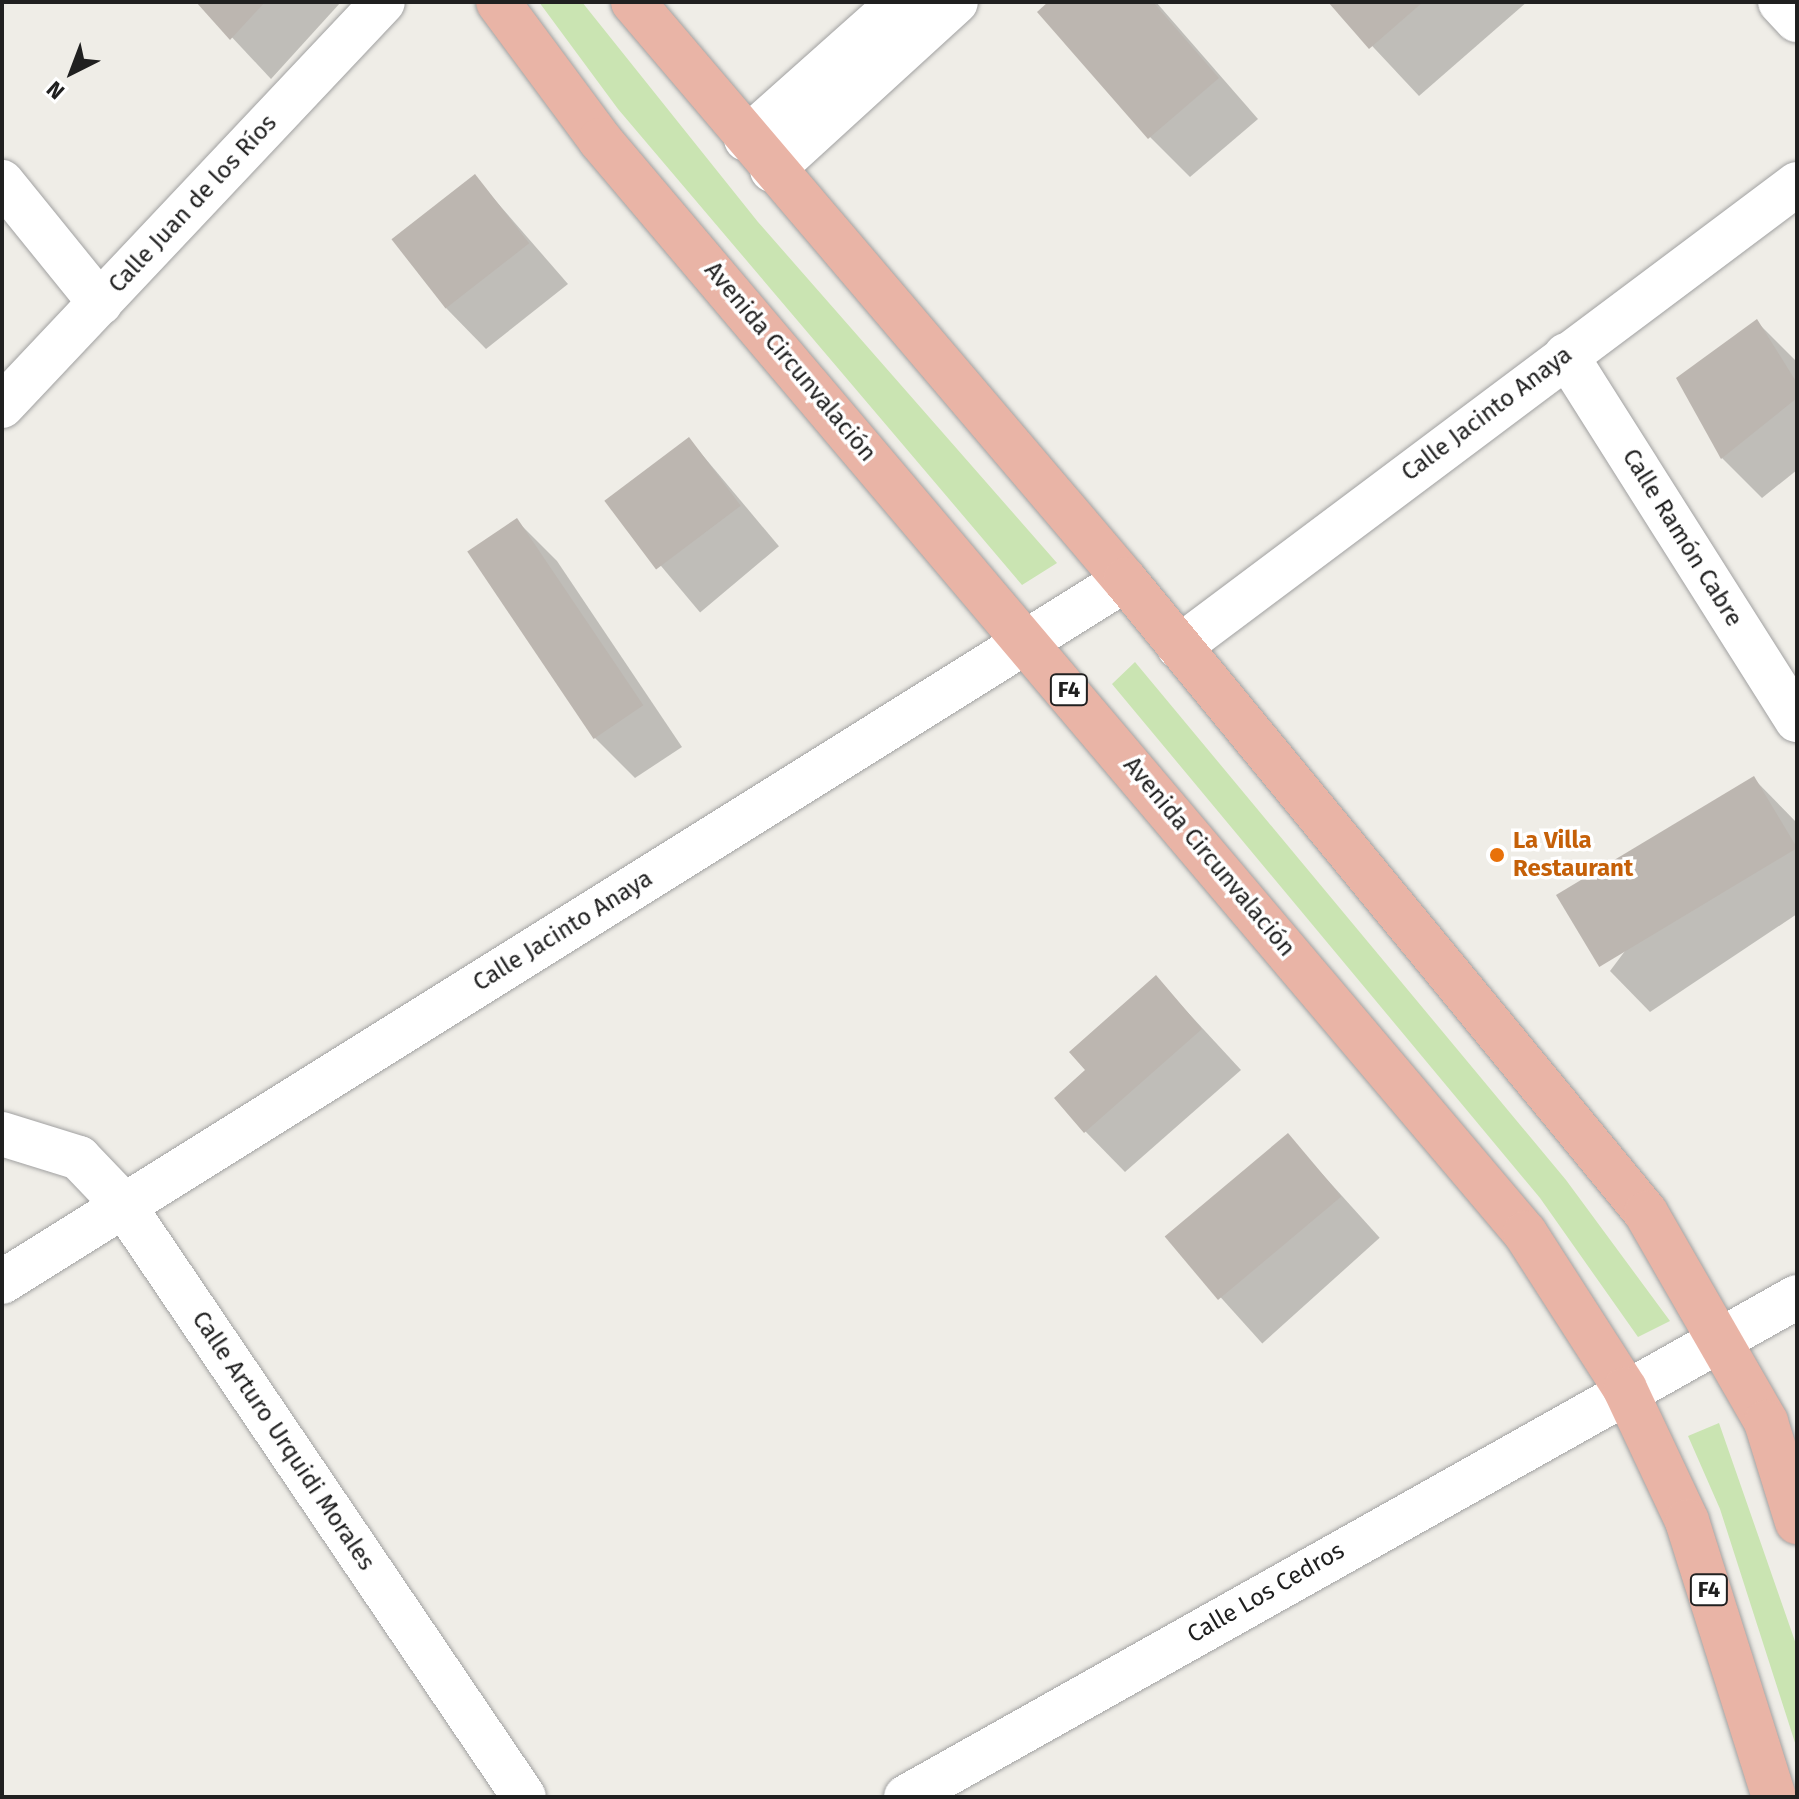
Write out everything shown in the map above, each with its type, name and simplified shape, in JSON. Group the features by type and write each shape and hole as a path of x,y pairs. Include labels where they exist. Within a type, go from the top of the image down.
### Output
{"highway":[{"name":"Avenida Circunvalación","path":"498,2 600,140 1029,643 1525,1233 1625,1389 1687,1521 1774,1797"},
{"path":"633,2 759,154 1125,580 1646,1213 1725,1342 1766,1422 1797,1522"}],"street":[{"name":"Calle Juan de los Ríos","path":"2,406 383,2"},
{"path":"759,154 900,2"},
{"path":"759,154 956,2"},
{"path":"1780,2 1797,20"},
{"path":"2,182 100,303"},
{"name":"Calle Jacinto Anaya","path":"1179,647 1797,184"},
{"name":"Calle Ramón Cabre","path":"1566,355 1797,720"},
{"name":"Calle Jacinto Anaya","path":"2,1282 122,1203 1029,643 1125,580"},
{"name":"Calle Arturo Urquidi Morales","path":"2,1134 79,1158 122,1203 524,1797"},
{"name":"Calle Los Cedros","path":"906,1797 1625,1389 1725,1342 1797,1297"}],"green space":[{"path":"539,2 582,2 758,222 1057,563 1022,585 618,109"},
{"path":"1135,662 1566,1180 1670,1321 1638,1337 1540,1198 1112,684"},
{"path":"1719,1423 1797,1647 1797,1749 1720,1509 1688,1436"}],"building":[{"path":"196,2 265,2 230,40"},
{"path":"1048,2 1153,2 1219,78 1148,139 1037,12"},
{"path":"1328,2 1423,2 1369,49"},
{"path":"475,174 529,243 446,309 391,239"},
{"path":"1757,319 1797,383 1797,398 1721,459 1676,378"},
{"path":"689,437 741,506 656,569 604,501"},
{"path":"517,518 643,705 594,739 467,552"},
{"path":"1754,776 1797,848 1599,967 1556,895"},
{"path":"1156,975 1202,1029 1084,1133 1054,1098 1085,1070 1069,1052"},
{"path":"1288,1133 1341,1197 1218,1300 1165,1236"}],"place":[{"name":"La Villa Restaurant","path":"1497,855"}]}
